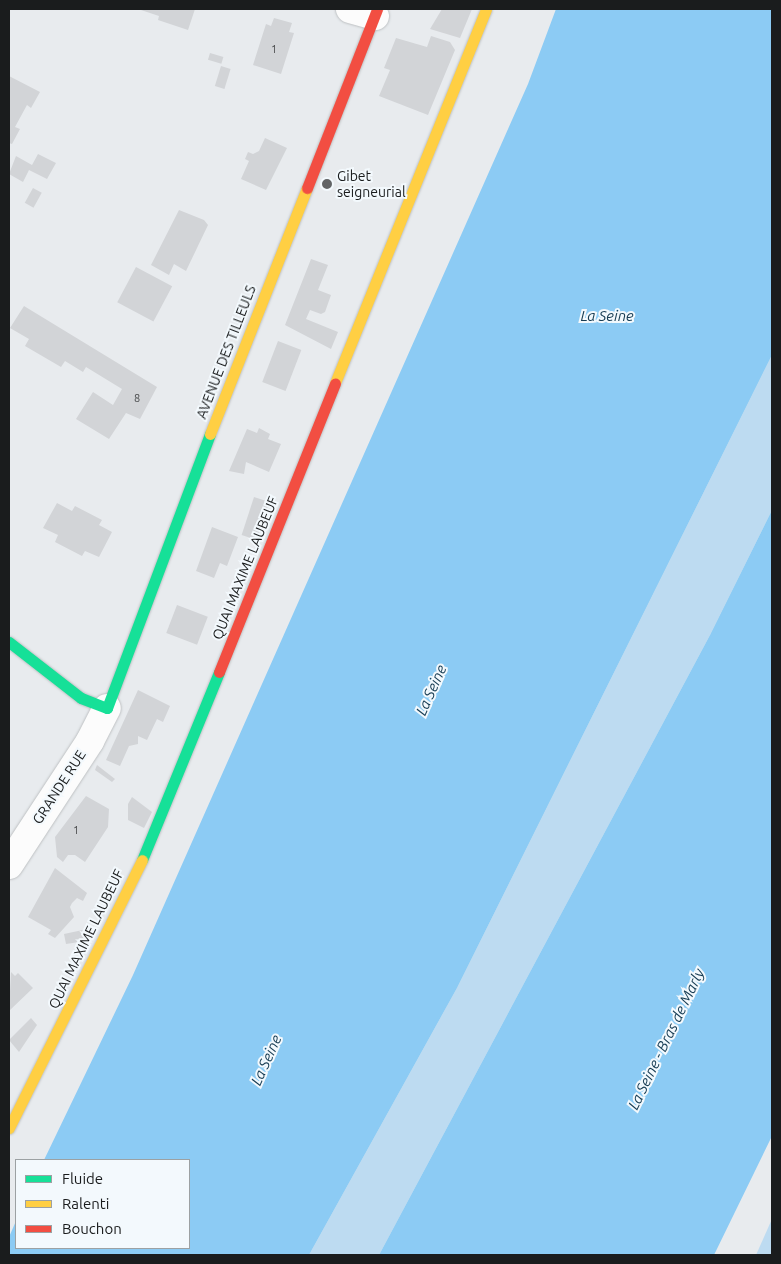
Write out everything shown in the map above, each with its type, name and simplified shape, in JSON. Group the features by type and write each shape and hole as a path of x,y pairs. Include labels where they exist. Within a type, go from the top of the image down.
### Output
{"street":[{"name":"QUAI MAXIME LAUBEUF","path":"9,1128 149,846 486,9"},
{"name":"AVENUE DES TILLEULS","path":"107,708 367,11"},
{"path":"9,642 81,698 107,708"},
{"name":"GRANDE RUE","path":"9,865 90,741 107,708"}],"shaded area":[{"path":"772,355 772,510 710,635 379,1255 309,1255 457,988"},
{"path":"772,1219 772,1255 756,1255"}],"water":[{"name":"La Seine","path":"556,9 772,9 772,355 457,988 309,1255 9,1255 9,1237 15,1223 15,1249 190,1249 190,1159 44,1159 133,975 528,84"},
{"name":"La Seine - Bras de Marly","path":"772,510 772,1136 714,1255 379,1255 710,635"}],"building":[{"path":"138,9 195,9 188,30 158,20 159,16"},
{"path":"442,9 472,9 460,38 430,29"},
{"path":"274,18 292,23 289,32 294,33 281,74 253,65 266,24 271,26"},
{"path":"431,36 450,42 455,50 428,115 379,96 390,70 384,68 396,38 427,47"},
{"path":"210,53 223,57 221,64 208,60"},
{"path":"221,66 231,69 224,89 215,86"},
{"path":"9,76 40,92 31,108 27,105 15,127 20,129 12,144 9,143"},
{"path":"265,138 287,148 266,190 241,179 249,161 245,159 248,152 253,154 259,151"},
{"path":"38,154 56,163 47,179 29,170 23,182 9,174 16,156 32,165"},
{"path":"33,188 42,193 34,208 25,203"},
{"path":"179,210 204,220 208,225 186,271 174,264 169,275 151,265"},
{"path":"311,259 328,265 318,290 331,295 325,312 321,314 310,310 306,319 338,332 331,349 285,325"},
{"path":"136,267 172,286 153,322 117,302"},
{"path":"24,306 157,387 140,419 126,413 109,439 76,419 93,392 113,405 122,389 86,367 83,372 65,361 61,367 25,346 29,339 10,328"},
{"path":"278,341 301,350 286,391 262,382"},
{"path":"259,428 270,434 268,439 281,444 269,472 246,462 244,474 229,471 247,429 257,433"},
{"path":"254,497 269,502 257,540 242,535"},
{"path":"57,503 72,511 75,506 102,520 99,525 112,532 99,557 85,551 82,556 55,542 58,535 43,528"},
{"path":"212,527 238,537 227,566 220,563 214,578 196,571"},
{"path":"177,605 208,617 197,645 166,633"},
{"path":"138,690 170,706 163,722 157,719 147,740 138,736 138,744 129,746 120,766 106,760"},
{"path":"97,765 115,779 112,782 95,770"},
{"path":"86,796 109,809 108,827 85,862 75,855 68,855 63,862 57,857 55,837"},
{"path":"132,797 152,812 144,828 128,820 128,804"},
{"path":"55,868 87,893 83,901 77,898 72,903 70,907 74,917 55,938 48,934 51,930 28,917"},
{"path":"92,928 86,941 66,944 64,934"},
{"path":"11,972 15,976 18,973 33,988 9,1011"},
{"path":"31,1018 37,1025 19,1052 9,1040"}],"traffic: fast":[{"path":"9,642 81,698 107,708 210,434"},
{"path":"142,860 219,672"}],"traffic: slow":[{"path":"335,383 486,9"},
{"path":"210,434 307,188"},
{"path":"9,1128 142,860"}],"traffic: jam":[{"path":"307,188 377,9"},
{"path":"219,672 335,383"}],"place":[{"name":"Gibet seigneurial","path":"327,184"}]}
